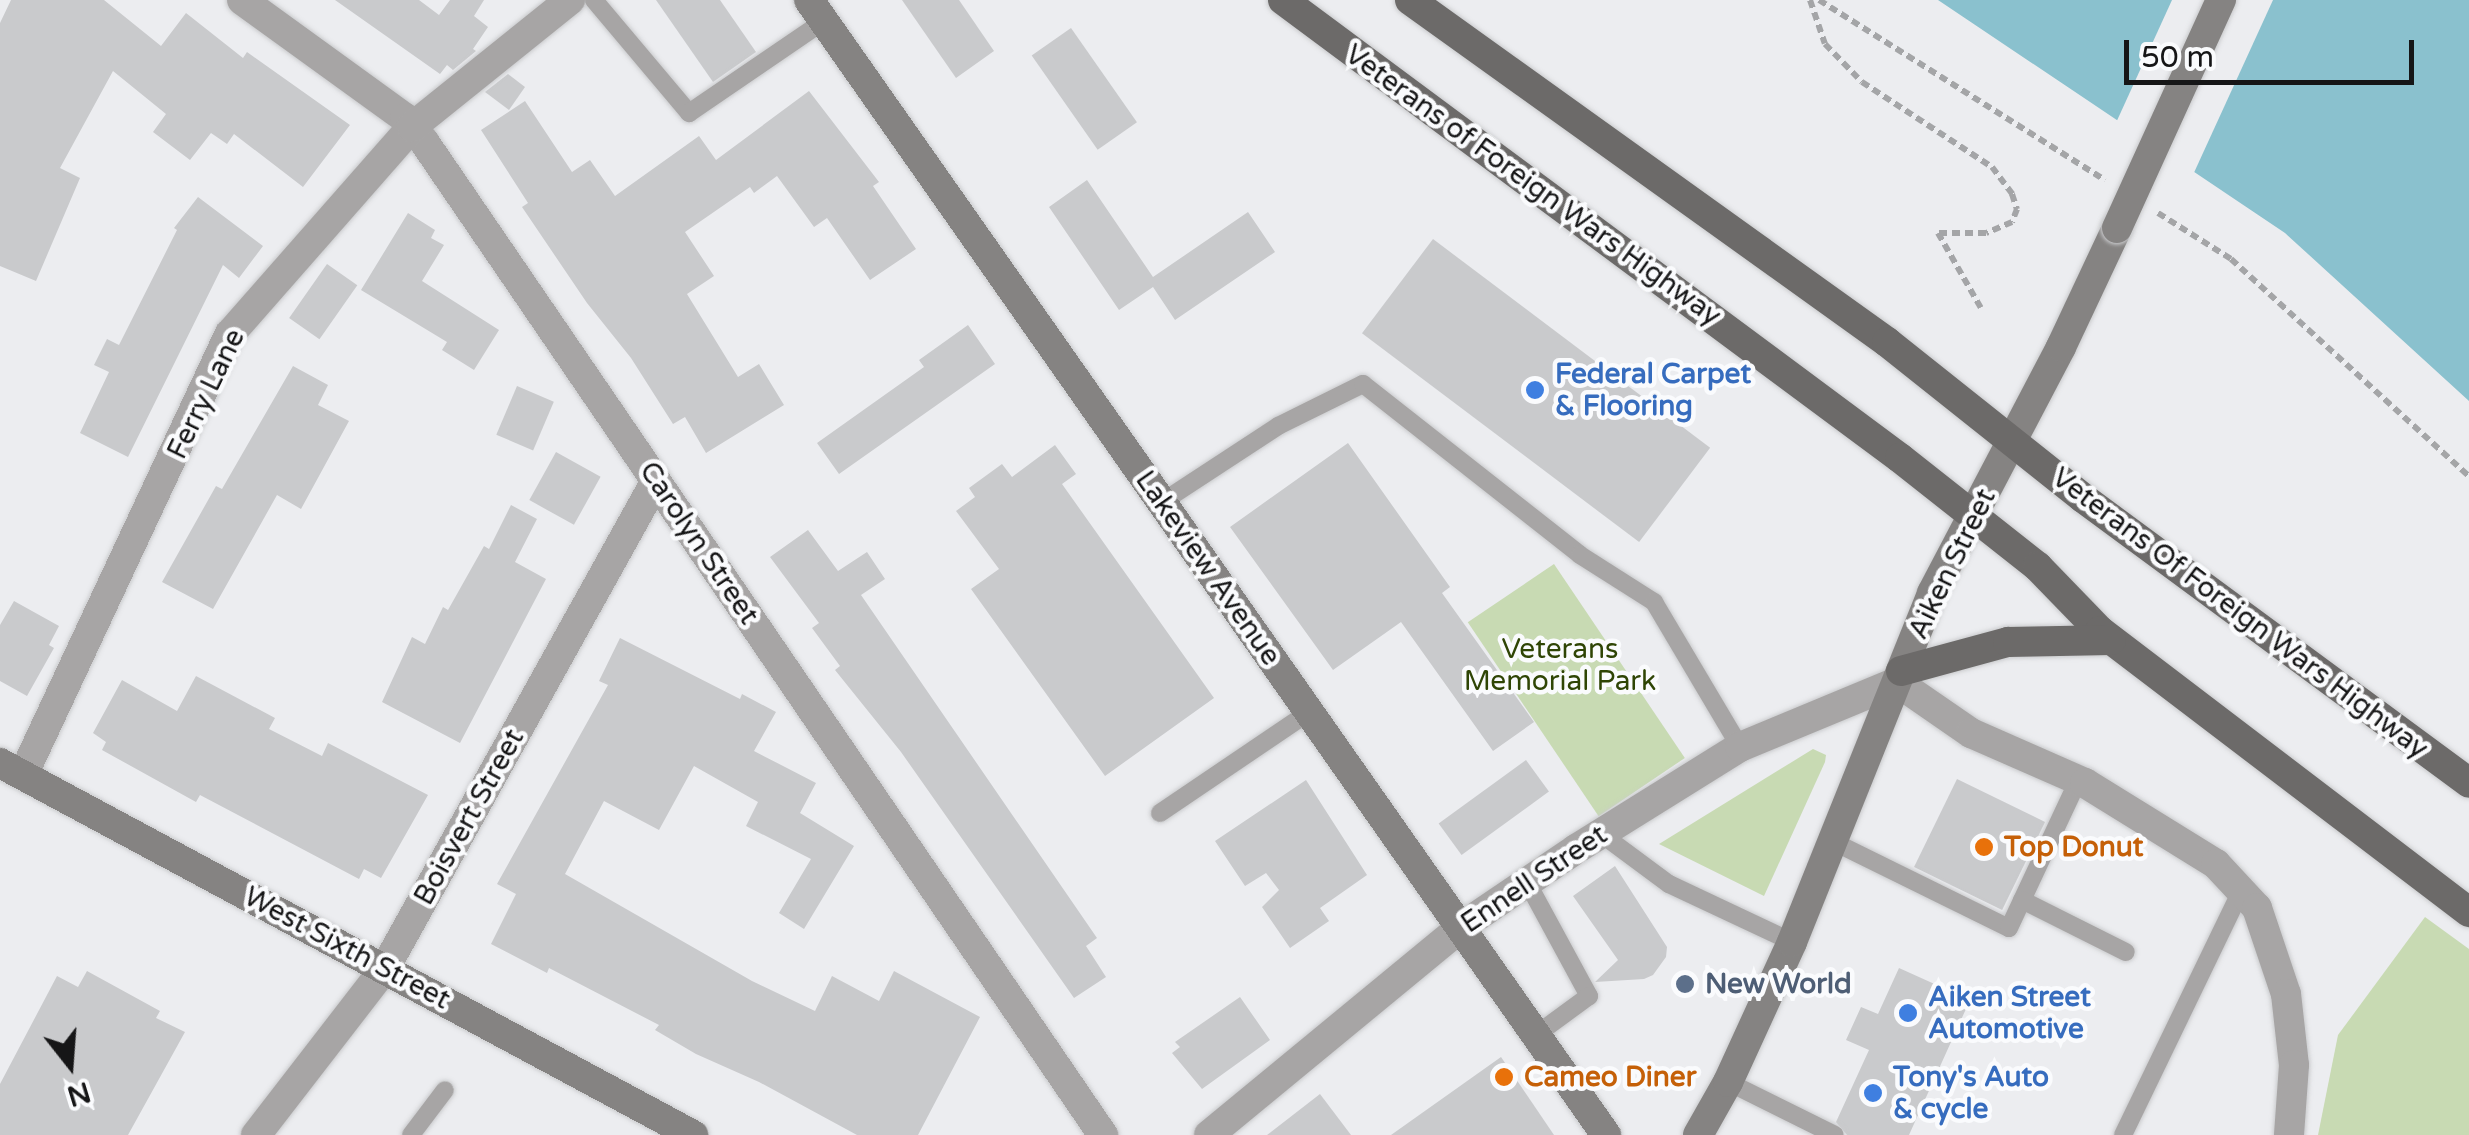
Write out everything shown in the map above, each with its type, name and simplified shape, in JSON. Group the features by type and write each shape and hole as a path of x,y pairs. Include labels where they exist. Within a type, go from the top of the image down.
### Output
{"main road":[{"name":"Veterans of Foreign Wars Highway","path":"1283,0 1973,516"},
{"path":"1410,0 1887,342 2013,441"},
{"name":"Aiken Street","path":"1698,1135 1728,1082 1792,942 1932,593 2013,441 2221,0"},
{"name":"Lakeview Avenue","path":"817,10 1606,1135"},
{"name":"Veterans Of Foreign Wars Highway","path":"2013,441 2083,498 2469,784"},
{"path":"1973,516 2038,566 2112,640 2469,912"},
{"path":"1899,676 2008,642 2112,640"},
{"name":"West Sixth Street","path":"12,769 694,1135"}],"street":[{"name":"Carolyn Street","path":"242,0 412,127 1104,1135"},
{"name":"Ferry Lane","path":"12,769 230,334 412,127 570,0"},
{"name":"Boisvert Street","path":"261,1133 385,968 656,481"},
{"name":"Ennell Street","path":"1209,1135 1461,928 1600,833 1740,747 1899,676"},
{"path":"1899,676 1971,733 2078,781 2216,864 2257,908 2286,994 2294,1065 2289,1135"}],"lane":[{"path":"594,0 688,113 817,10"},
{"path":"1162,502 1278,426 1363,384 1580,555 1654,602 1740,747"},
{"path":"1160,814 1309,712"},
{"path":"1832,841 2009,928 2078,781"},
{"path":"1600,833 1669,884 1792,942"},
{"path":"1527,882 1589,996 1536,1034"},
{"path":"2123,1135 2241,890"},
{"path":"2022,900 2126,952"},
{"path":"1728,1082 1836,1135"},
{"path":"411,1135 445,1090"}],"path":[{"path":"1810,0 1824,44 1862,82 1992,167 2012,194 2017,208 2012,222 1986,233 1938,233 1981,308"}],"green space":[{"name":"Veterans Memorial Park","path":"1554,564 1685,758 1599,816 1468,622"},
{"path":"1813,749 1826,755 1825,762 1764,896 1659,844"},
{"path":"2425,917 2469,949 2469,1135 2318,1135 2338,1035"}],"water":[{"path":"1938,0 2469,0 2469,401 2285,233"}],"pier":[{"path":"2172,0 2273,0 2192,177 2115,125"}],"building":[{"path":"11,0 104,0 161,46 186,13 243,58 247,52 350,125 303,187 234,134 227,144 211,133 190,160 153,132 166,114 113,71 60,168 80,178 36,281 0,266 0,23"},
{"path":"335,0 419,0 439,15 450,0 484,0 474,16 488,27 473,49 476,51 453,70 447,65 440,74"},
{"path":"656,0 720,0 756,52 713,82"},
{"path":"902,0 959,0 994,51 956,78"},
{"path":"1071,28 1137,122 1098,150 1032,56"},
{"path":"508,74 525,87 509,110 485,92"},
{"path":"809,91 879,182 873,186 916,249 870,280 827,218 814,227 777,176 754,193 750,187 685,232 714,276 687,294 738,377 759,364 784,405 706,453 685,417 673,424 631,358 587,303 522,207 528,203 481,130 525,101 572,172 590,160 615,196 699,136 716,160"},
{"path":"1087,180 1153,277 1248,212 1275,252 1175,320 1153,287 1119,310 1049,207"},
{"path":"198,197 263,246 239,278 223,265 128,457 80,433 109,372 94,365 107,339 119,345 177,230 174,228"},
{"path":"408,213 435,230 431,238 444,245 422,281 499,330 474,370 442,350 447,342 361,290"},
{"name":"Federal Carpet & Flooring","path":"1433,239 1710,448 1639,542 1362,333"},
{"path":"327,264 357,285 319,339 289,318"},
{"path":"968,325 995,364 839,474 817,443 924,367 919,360"},
{"path":"293,366 328,385 318,405 349,421 301,509 277,495 213,609 162,582 216,486 222,489"},
{"path":"517,386 554,402 533,450 496,435"},
{"path":"1348,443 1450,587 1442,593 1534,722 1493,751 1401,622 1333,670 1230,527"},
{"path":"1055,445 1076,474 1062,484 1214,698 1105,776 971,589 999,569 956,511 975,497 969,488 1002,464 1012,477"},
{"path":"556,452 601,477 574,525 529,500"},
{"path":"511,505 537,519 515,562 546,579 460,743 382,702 412,637 425,644 443,607 448,610 484,546 489,549"},
{"path":"808,530 838,571 867,552 885,579 861,595 1097,938 1086,946 1106,977 1074,998 901,752 835,670 840,666 812,628 819,623 770,557"},
{"path":"14,601 59,626 49,645 54,648 27,696 0,681 0,625"},
{"path":"620,638 740,699 742,694 776,712 754,751 816,783 800,813 854,846 804,929 779,913 811,859 746,826 758,802 694,766 659,830 604,801 565,874 752,981 815,1011 832,976 879,1001 894,971 980,1017 918,1135 857,1135 759,1082 696,1054 655,1030 659,1025 549,968 547,973 491,944 516,894 497,884 608,685 599,681"},
{"path":"196,676 275,718 269,729 322,756 328,743 428,795 381,878 364,869 359,879 200,795 196,802 102,750 106,742 93,733 122,680 177,711"},
{"path":"1526,760 1549,792 1462,855 1439,823"},
{"name":"Top Donut","path":"1957,779 2045,822 2002,910 1914,867"},
{"path":"1306,780 1367,875 1320,908 1329,921 1290,948 1262,907 1279,890 1266,873 1245,886 1215,841"},
{"path":"1615,866 1667,947 1666,957 1653,975 1644,979 1595,982 1618,960 1573,896"},
{"path":"1899,968 1970,1000 1909,1135 1847,1135 1836,1122 1869,1050 1846,1040 1861,1007 1878,1014"},
{"path":"87,971 160,1011 156,1018 185,1032 128,1135 0,1135 0,1084 57,976 78,987"},
{"path":"1240,997 1270,1040 1202,1089 1172,1053 1180,1047 1175,1042"},
{"path":"1501,1057 1554,1135 1391,1135"},
{"path":"1320,1094 1351,1135 1267,1135"}],"place":[{"name":"Federal Carpet & Flooring","path":"1535,390"},
{"name":"Top Donut","path":"1984,847"},
{"name":"New World","path":"1685,984"},
{"name":"Aiken Street Automotive","path":"1908,1013"},
{"name":"Cameo Diner","path":"1504,1077"},
{"name":"Tony's Auto & cycle","path":"1873,1093"}]}
